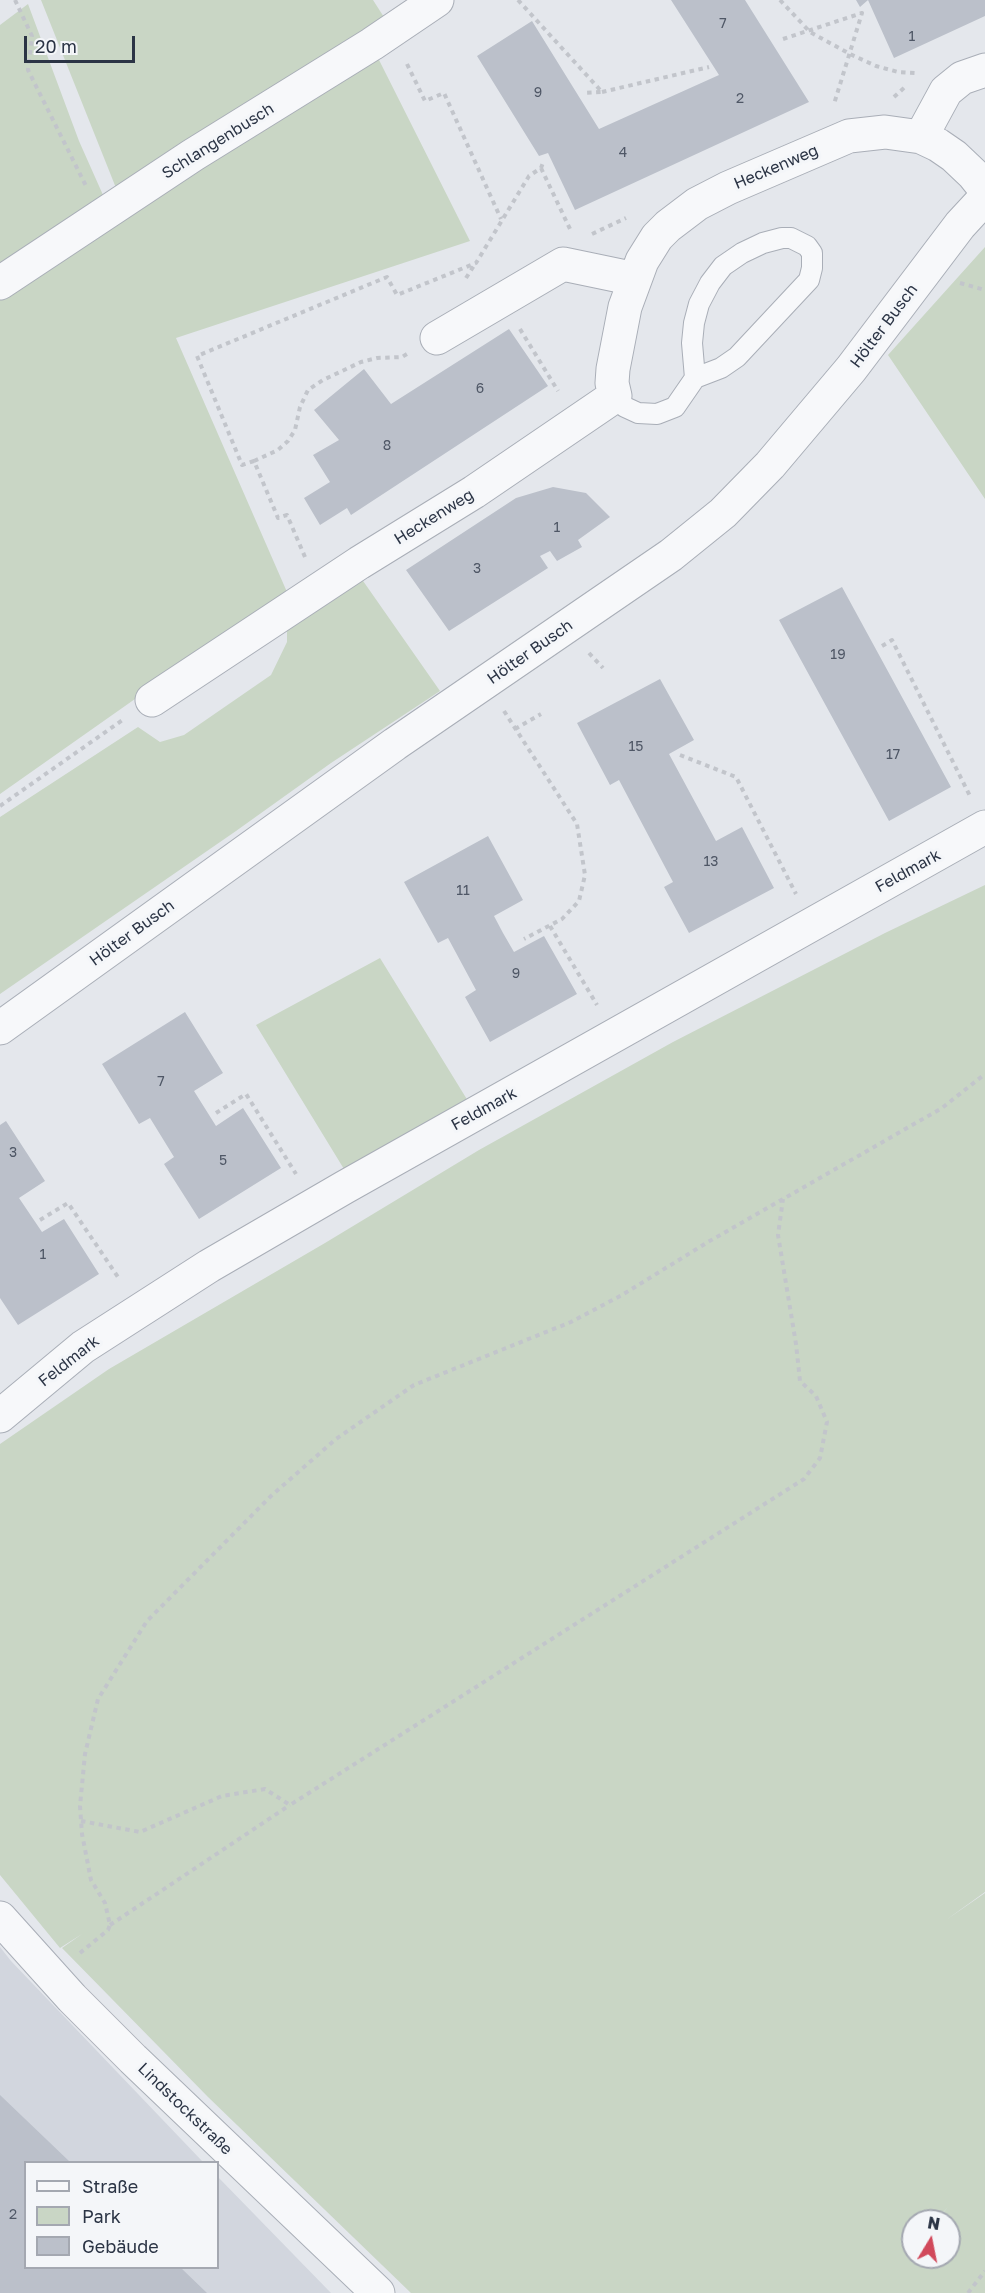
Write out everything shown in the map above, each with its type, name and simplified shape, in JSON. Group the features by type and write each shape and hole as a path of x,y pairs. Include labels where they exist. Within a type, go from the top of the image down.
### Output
{"street":[{"name":"Schlangenbusch","path":"0,283 193,155 437,0"},
{"path":"985,70 962,78 946,91 921,137 954,156 985,189"},
{"name":"Heckenweg","path":"152,700 474,492 615,396 612,383 613,369 625,307 634,279 648,251 668,226 697,204 849,136 885,132 921,137"},
{"name":"Hölter Busch","path":"0,1028 395,744 671,555 723,513 770,465 851,369 960,225 985,198"},
{"path":"437,338 563,264 634,279"},
{"name":"Feldmark","path":"0,1416 83,1347 209,1266 812,925 980,817"},
{"name":"Lindstockstraße","path":"0,1918 52,1976 133,2059 378,2293"}],"lane":[{"path":"615,396 624,407 638,413 657,414 675,407 695,378 721,368 737,357 809,280 813,268 812,253 807,246 791,238 782,238 763,243 723,266 710,283 697,314 692,343 695,378"}],"path":[{"path":"15,0 32,36 28,70 101,217"},
{"path":"518,0 602,92"},
{"path":"780,0 810,32 850,54 887,69 920,73"},
{"path":"391,31 425,101 444,93 501,219"},
{"path":"584,93 602,92 709,67"},
{"path":"437,338 402,357 377,358 361,362 323,380 308,390 300,407 295,430 288,441 278,450 242,465 197,356 387,277 397,296 476,263 529,176 541,168 544,160"},
{"path":"541,168 570,230"},
{"path":"530,345 554,384"},
{"path":"254,461 278,518 287,515 320,590"},
{"path":"882,645 892,640 980,817"},
{"path":"0,806 152,700"},
{"path":"524,939 562,919 579,901 585,875 577,824 515,729 541,714"},
{"path":"680,755 736,777 812,925"},
{"path":"550,926 615,1035"},
{"path":"110,1925 105,1903 91,1880 80,1806 85,1754 98,1699 147,1621 271,1496 336,1439 414,1385 571,1322 622,1295 708,1242 942,1108 985,1074"},
{"path":"216,1113 246,1094 315,1204"},
{"path":"52,1976 108,1930 110,1925 290,1805 804,1479 820,1458 827,1422 816,1396 800,1381 778,1235 783,1199"},
{"path":"40,1220 68,1203 140,1311"},
{"path":"81,1821 140,1832 222,1796 265,1789 290,1805"},
{"path":"968,2293 985,2271"}],"shaded area":[{"path":"0,1947 202,2161 24,2161 24,2269 219,2269 219,2178 331,2293 0,2293"}],"green space":[{"path":"41,0 373,0 389,25 120,198"},
{"path":"28,4 79,141 107,204 0,276 0,25"},
{"path":"375,52 470,241 176,338 287,592 0,794 0,298"},
{"path":"985,247 985,499 888,355"},
{"path":"361,578 440,691 331,763 0,994 0,817 138,727 160,742 184,735 271,675 287,642 287,627"},
{"path":"985,885 985,1892 946,1920 985,1893 985,2293 411,2293 208,2097 62,1948 82,1934 60,1948 0,1875 0,1444 109,1369 479,1150 673,1042 885,933"},
{"path":"380,958 468,1101 347,1174 256,1025"}],"building":[{"path":"671,0 745,0 809,102 575,210 548,153 539,156 477,56 532,21 599,129 719,75"},
{"path":"856,0 868,0 860,7"},
{"path":"868,0 985,0 985,16 894,58"},
{"path":"509,329 548,386 351,515 347,508 320,525 304,498 330,482 313,455 339,440 314,410 364,369 391,404"},
{"path":"553,487 586,493 610,517 578,540 582,547 557,561 550,551 540,556 548,568 449,631 406,570 516,498"},
{"path":"842,587 951,787 889,821 779,620"},
{"path":"660,679 694,740 669,754 716,841 742,827 774,888 689,933 664,887 673,882 619,780 610,785 577,723"},
{"path":"488,836 523,900 494,916 503,933 514,952 544,936 577,994 490,1042 465,997 476,990 448,938 438,943 404,882"},
{"path":"185,1012 223,1073 194,1091 216,1126 243,1108 281,1168 199,1219 164,1164 174,1157 150,1118 139,1124 102,1064"},
{"path":"6,1121 45,1181 19,1198 42,1232 64,1219 99,1274 18,1325 0,1298 0,1125"},
{"path":"0,2095 69,2161 24,2161 24,2269 182,2269 207,2293 0,2293"}]}
